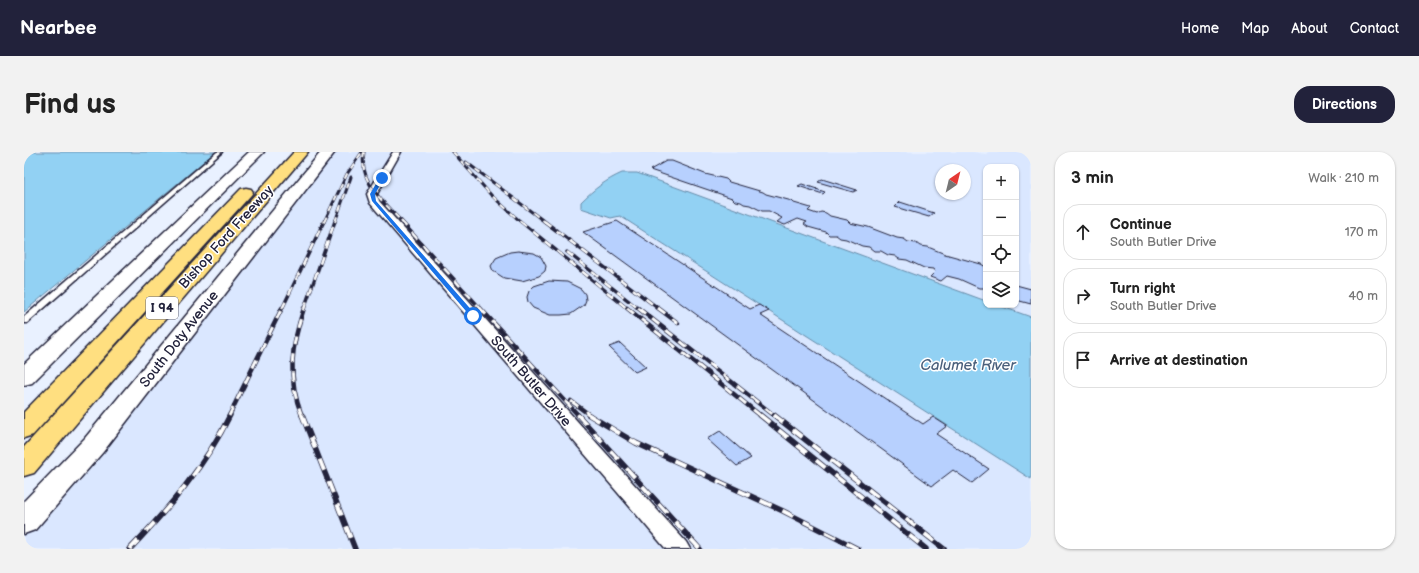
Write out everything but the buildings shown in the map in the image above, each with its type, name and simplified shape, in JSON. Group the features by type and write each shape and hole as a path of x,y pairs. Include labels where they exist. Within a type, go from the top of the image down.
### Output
{"highway":[{"name":"Bishop Ford Freeway","path":"24,428 284,152"},
{"name":"Bishop Ford Freeway","path":"24,465 301,152"}],"street":[{"path":"24,377 257,152"},
{"name":"South Doty Avenue","path":"24,521 94,445 328,152"},
{"name":"South Butler Drive","path":"397,152 372,194 377,206 679,549"}],"lane":[{"path":"24,321 220,152"}],"shaded area":[{"path":"333,152 973,152 986,154 988,152 1031,152 1031,317 1006,308 1019,308 1019,164 983,164 983,300 637,173 581,208 611,218 620,216 1031,479 1031,549 24,549 24,533"}],"water":[{"path":"24,152 215,152 24,312"},
{"name":"Calumet River","path":"622,173 637,173 983,300 983,308 1006,308 1031,317 1031,479 620,216 611,218 581,208 581,202 600,185"}],"railway":[{"path":"324,222 347,174 362,152"},
{"path":"364,152 363,163 369,182 380,199 402,222"},
{"path":"453,152 491,195 521,222"},
{"path":"466,162 545,222"},
{"path":"335,222 351,177"},
{"path":"282,309 324,221"},
{"path":"304,309 335,221"},
{"path":"401,221 481,309"},
{"path":"520,221 628,309"},
{"path":"544,221 659,309"},
{"path":"567,252 639,309"},
{"path":"229,416 282,308"},
{"path":"302,416 294,388 292,362 296,336 304,308"},
{"path":"480,308 579,416"},
{"path":"627,308 761,416"},
{"path":"638,308 775,416"},
{"path":"658,308 678,323"},
{"path":"571,401 591,416"},
{"path":"130,549 172,502 198,469 230,415"},
{"path":"302,415 355,549"},
{"path":"578,415 700,549"},
{"path":"589,415 636,443 783,511 858,549"},
{"path":"760,415 926,549"},
{"path":"774,415 944,549"}],"route":[{"path":"382,178 372,194 374,201 380,210 473,316"}]}
